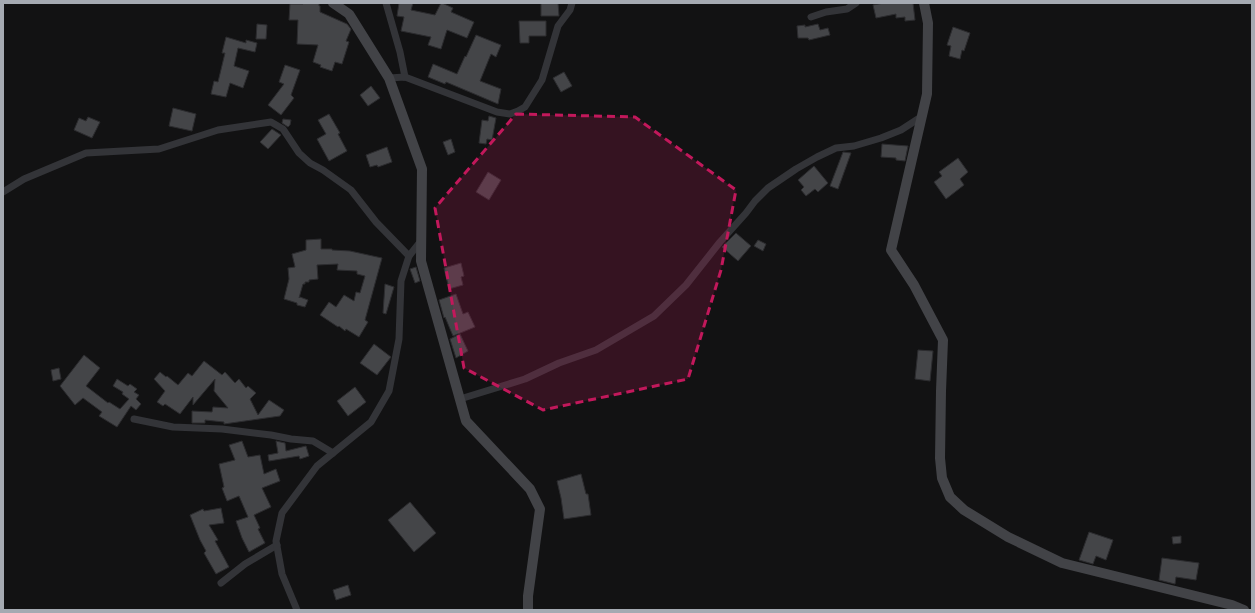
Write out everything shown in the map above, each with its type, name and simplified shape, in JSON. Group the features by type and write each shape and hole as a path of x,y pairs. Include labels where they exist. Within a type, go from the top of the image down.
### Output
{"street":[{"path":"333,3 349,14 389,78 422,168 422,261 466,421 530,489 540,509 528,596 528,610"},
{"path":"386,3 400,52 405,77"},
{"path":"389,78 405,77 497,112 510,114 518,111 525,107 542,80 558,26 570,10 572,3"},
{"path":"810,17 826,12 847,9 856,3"},
{"path":"924,3 928,24 927,94 891,250 914,285 943,340 940,458 942,478 950,497 964,510 1008,537 1062,563 1232,605 1244,610"},
{"path":"460,399 525,378 559,363 596,350 654,316 686,285 720,242 768,188 796,169 836,148 854,146 881,138 901,130 922,117"},
{"path":"3,192 24,179 86,153 159,149 218,130 271,122 283,129 299,152 310,163 323,170 351,190 376,222 409,256"},
{"path":"297,610 282,574 276,541 282,513 317,466 371,422 389,391 399,339 401,280 409,256 421,241"},
{"path":"134,419 173,427 222,429 313,441 333,453"},
{"path":"221,583 244,564 277,545"}],"highlighted area":[{"path":"516,114 635,117 736,190 721,270 688,379 543,410 464,368 435,208"}],"building":[{"path":"319,3 320,12 347,24 351,29 346,41 349,42 342,64 335,62 332,71 320,67 321,65 313,62 318,45 297,44 298,20 289,20 290,4"},
{"path":"399,3 413,3 411,10 435,15 442,3 453,8 451,12 474,22 467,38 447,30 441,49 428,45 431,37 401,31 404,17 397,16"},
{"path":"541,3 558,3 559,16 541,16"},
{"path":"884,3 913,3 915,20 905,21 905,17 896,18 896,14 876,18 873,5"},
{"path":"519,21 546,21 546,36 529,36 529,43 520,43"},
{"path":"257,24 267,25 266,39 256,39"},
{"path":"818,24 820,30 828,28 830,35 809,40 808,38 798,38 797,26 805,25 805,27"},
{"path":"953,27 970,33 964,51 962,50 960,59 949,56 951,46 947,45"},
{"path":"476,35 501,45 496,57 491,54 480,81 501,89 498,104 446,82 445,84 428,77 433,64 457,74"},
{"path":"226,37 246,43 246,40 257,43 255,52 238,48 234,66 249,71 243,88 230,83 226,97 211,94 214,81 218,82 225,53 222,53"},
{"path":"285,65 300,70 291,95 294,98 281,115 268,105 284,84 279,82"},
{"path":"564,72 572,86 561,92 553,78"},
{"path":"371,86 380,98 368,106 360,95"},
{"path":"173,108 196,114 192,131 169,126"},
{"path":"329,114 340,133 338,134 347,151 329,161 317,139 326,134 318,120"},
{"path":"489,116 496,118 492,140 487,139 486,144 479,143 482,120 488,121"},
{"path":"88,117 100,122 92,138 74,130 79,118 86,121"},
{"path":"283,119 291,120 288,127 282,123"},
{"path":"272,129 281,135 268,149 260,142"},
{"path":"451,139 455,152 448,155 443,142"},
{"path":"882,144 908,146 905,161 896,160 896,158 881,157"},
{"path":"387,147 392,162 378,167 377,165 370,167 366,155"},
{"path":"843,152 851,153 838,189 830,186"},
{"path":"958,158 968,172 960,179 964,185 946,199 934,182 942,176 939,172"},
{"path":"814,166 828,183 818,192 815,189 806,196 801,190 804,187 798,180"},
{"path":"488,172 501,180 489,200 476,192"},
{"path":"736,233 751,246 738,261 722,247"},
{"path":"321,239 321,249 350,251 382,258 365,320 368,322 359,337 346,329 345,331 320,315 329,302 336,307 344,295 354,301 356,292 360,293 365,276 357,274 357,271 337,270 338,264 317,265 318,279 309,280 309,282 305,282 305,284 303,284 299,298 308,300 305,307 284,299 289,279 288,268 295,267 292,254 306,250 306,240"},
{"path":"758,240 766,244 763,251 754,246"},
{"path":"461,263 464,276 461,277 463,285 449,289 444,268"},
{"path":"416,267 420,281 415,283 410,269"},
{"path":"385,284 394,287 386,314 383,313"},
{"path":"456,294 463,314 468,312 475,327 453,336 445,317 444,318 439,300"},
{"path":"460,334 468,351 456,358 450,339"},
{"path":"374,344 391,357 377,375 360,363"},
{"path":"918,350 933,351 930,381 915,379"},
{"path":"84,355 100,368 86,386 108,403 109,402 120,409 129,399 122,394 123,392 113,386 117,379 128,386 130,384 137,389 134,392 139,395 136,399 141,404 136,410 131,406 117,427 99,416 102,412 83,398 75,405 60,386"},
{"path":"204,361 222,375 225,372 235,383 239,379 246,388 248,386 256,393 250,399 258,415 269,400 284,410 280,416 224,424 224,422 205,420 205,423 192,423 192,411 212,412 213,407 228,408 214,391 215,379 193,405 193,397 180,414 165,404 163,406 157,402 165,391 154,379 160,372 178,385 188,373 192,376"},
{"path":"59,368 61,379 53,381 51,370"},
{"path":"355,387 366,402 348,416 337,401"},
{"path":"242,441 248,457 260,455 264,474 276,469 280,481 262,488 271,507 254,515 260,528 258,529 265,543 249,552 236,521 248,517 239,496 227,501 222,488 224,487 219,464 235,460 229,445"},
{"path":"276,441 285,443 286,451 306,446 309,456 300,459 299,456 269,461 268,455 278,453"},
{"path":"581,474 586,494 588,494 591,515 564,519 557,481"},
{"path":"410,502 436,533 414,552 388,520"},
{"path":"221,508 224,523 209,525 218,540 215,541 229,567 216,574 204,553 206,551 190,515 203,509 204,511"},
{"path":"1089,532 1113,540 1106,560 1096,556 1093,564 1079,560"},
{"path":"1181,536 1181,543 1173,544 1172,537"},
{"path":"1162,558 1199,563 1196,580 1176,577 1175,584 1159,580"},
{"path":"348,585 351,595 336,600 333,590"}]}
